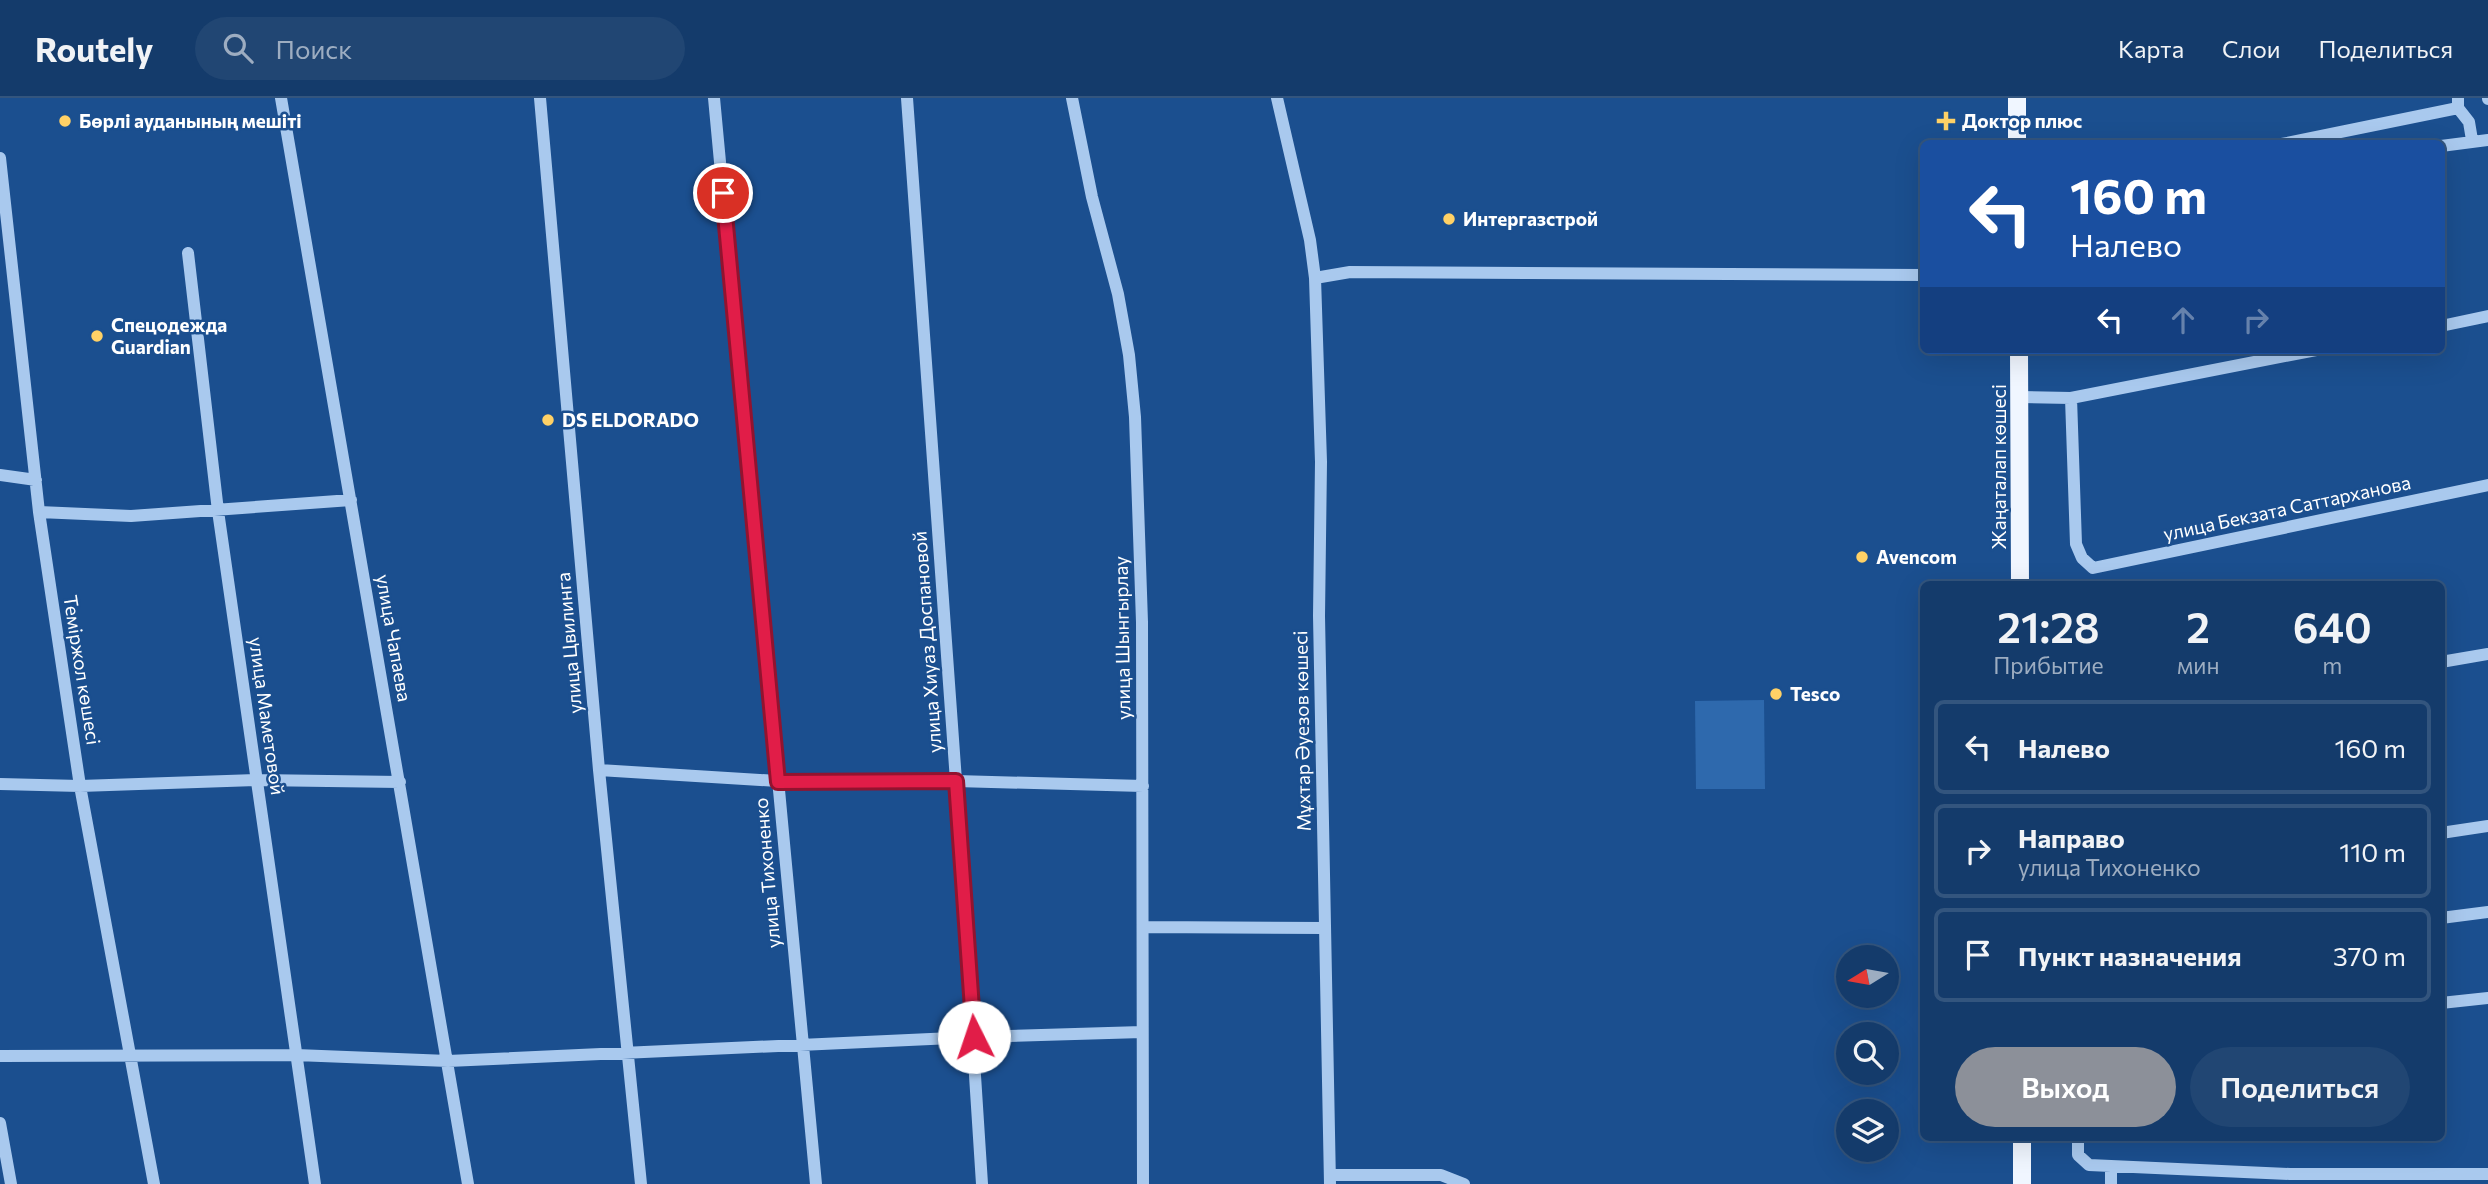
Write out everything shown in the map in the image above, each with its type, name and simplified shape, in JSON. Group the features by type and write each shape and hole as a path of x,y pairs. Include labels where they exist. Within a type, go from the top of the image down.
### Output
{"main road":[{"path":"2017,140 2018,98"},
{"name":"Жаңаталап көшесі","path":"2019,354 2020,581"},
{"path":"2022,1141 2022,1184"}],"street":[{"name":"улица Чапаева","path":"281,98 468,1184"},
{"name":"улица Цвилинга","path":"540,98 599,770 641,1184"},
{"name":"улица Тихоненко","path":"714,98 816,1184"},
{"name":"улица Хиуаз Доспановой","path":"907,98 974,1037 982,1184"},
{"name":"улица Шынгырлау","path":"1072,98 1092,197 1118,294 1129,355 1135,417 1142,622 1143,1184"},
{"name":"Мұхтар Әуезов көшесі","path":"1277,98 1310,240 1315,278 1321,450 1320,616 1330,1179"},
{"path":"2299,140 2458,103 2469,122 2472,140"},
{"path":"2445,145 2488,139"},
{"name":"Теміржол көшесі","path":"0,158 38,512 80,786 154,1184"},
{"name":"улица Маметовой","path":"188,253 218,511 315,1184"},
{"path":"1315,278 1350,272 1920,275"},
{"path":"2445,325 2488,316"},
{"path":"2020,397 2071,398 2296,354"},
{"name":"улица Бекзата Саттарханова","path":"2071,398 2076,544 2082,558 2093,569 2488,485"},
{"path":"0,475 36,480"},
{"path":"38,512 131,516 351,500"},
{"path":"2445,662 2488,654"},
{"path":"599,770 778,782 956,781 1143,786"},
{"path":"0,784 80,786 257,780 400,782"},
{"path":"2445,832 2488,826"},
{"path":"2445,917 2488,912"},
{"path":"1144,927 1325,928"},
{"path":"2445,1003 2488,998"},
{"path":"0,1056 296,1055 448,1061 1142,1032"},
{"path":"0,1123 11,1184"},
{"path":"2078,1141 2078,1156 2089,1165 2111,1167 2290,1179 2488,1174"},
{"path":"2111,1167 2111,1184"},
{"path":"1330,1179 1441,1175 1464,1184"}],"shaded area":[{"path":"1764,700 1765,789 1696,789 1695,701"}],"place":[{"name":"Бөрлі ауданының мешіті","path":"65,121"},
{"name":"Доктор плюс","path":"1946,121"},
{"name":"Интергазстрой","path":"1449,219"},
{"name":"Спецодежда Guardian","path":"97,336"},
{"name":"DS ELDORADO","path":"548,420"},
{"name":"Avencom","path":"1862,557"},
{"name":"Tesco","path":"1776,694"}],"route":[{"path":"723,193 778,782 956,781 974,1037"}]}
